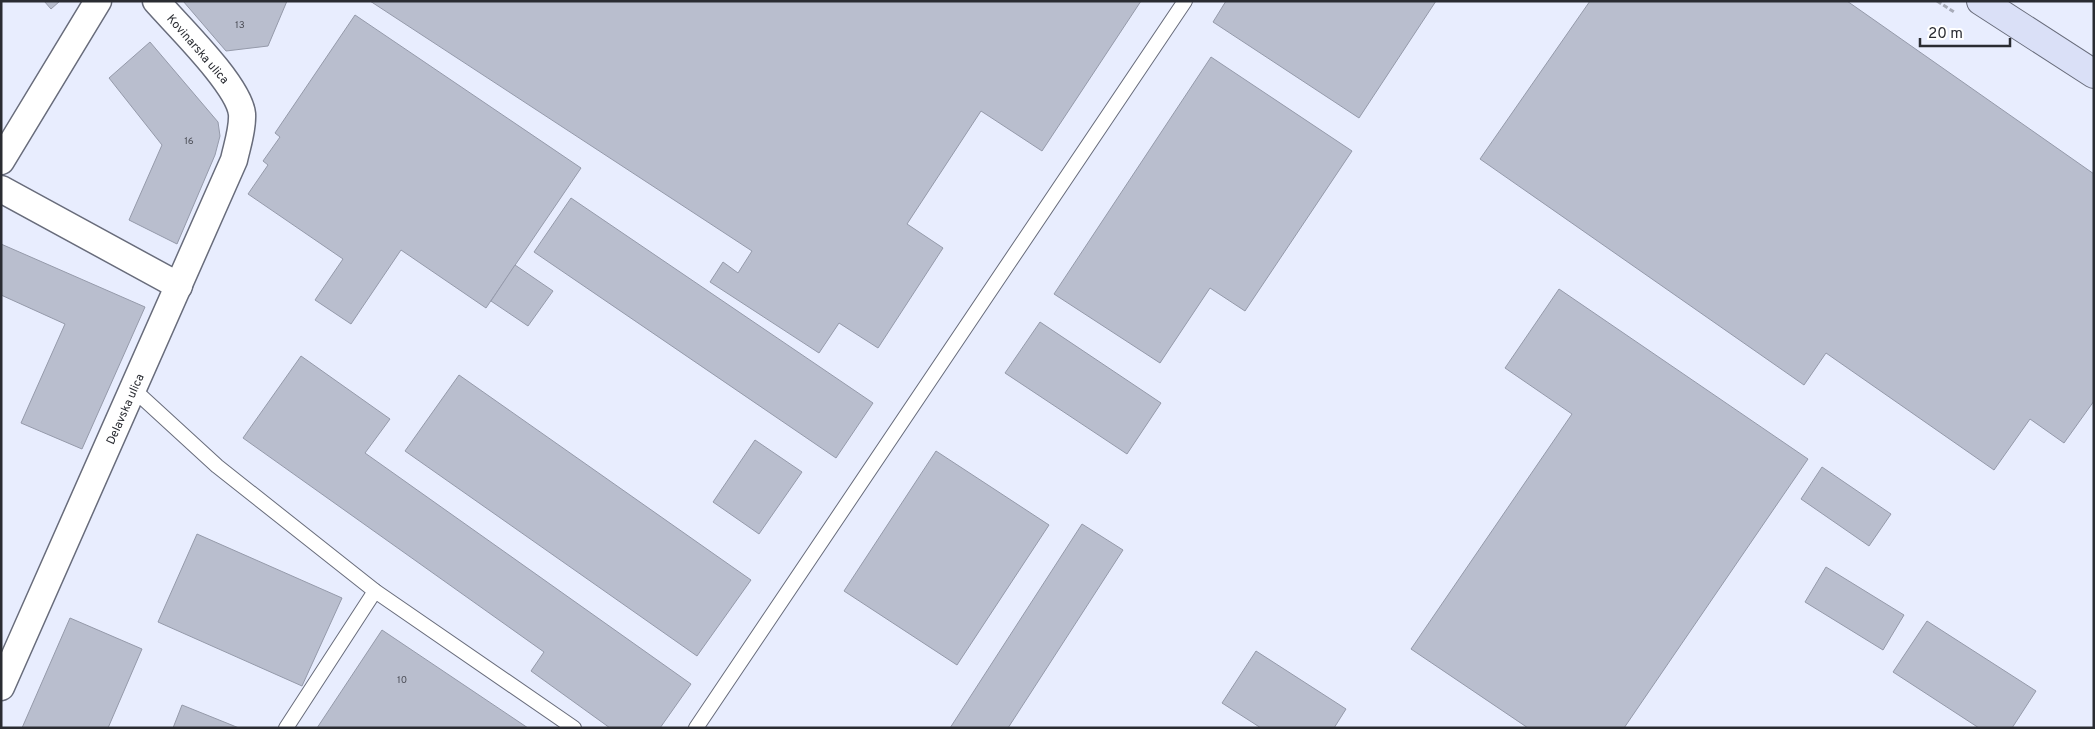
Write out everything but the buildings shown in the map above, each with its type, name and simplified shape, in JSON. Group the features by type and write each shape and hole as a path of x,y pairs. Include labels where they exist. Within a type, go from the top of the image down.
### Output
{"street":[{"path":"1,160 98,1"},
{"name":"Kovinarska ulica","path":"156,1 229,84 239,100 242,115 241,128"},
{"path":"1981,1 2094,74"},
{"name":"Delavska ulica","path":"1,687 234,160 241,128"},
{"path":"1,189 179,286"}],"lane":[{"path":"696,728 1185,1"},
{"path":"133,389 216,466 376,590 574,728"},
{"path":"286,728 376,590"}]}
